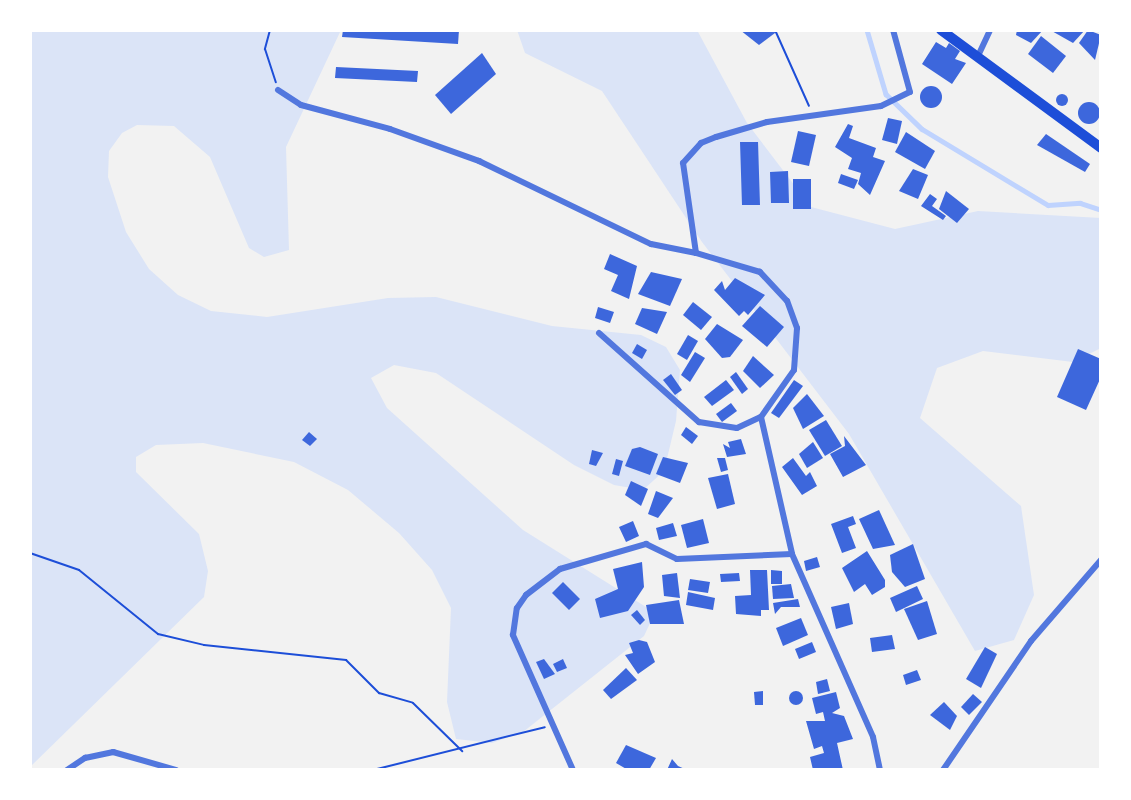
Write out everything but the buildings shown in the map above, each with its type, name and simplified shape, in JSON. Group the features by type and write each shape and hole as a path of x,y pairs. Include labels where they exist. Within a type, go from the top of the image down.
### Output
{"main road":[{"path":"941,30 1101,147"}],"street":[{"path":"696,253 683,163 689,154 716,137 767,122 812,118 881,106 910,92 893,30"},
{"path":"978,56 990,30"},
{"path":"278,90 301,105 453,150 651,244 696,253 760,272 787,301 797,328 794,370 761,417 737,428 699,422 599,333"},
{"path":"761,417 792,554 873,737 880,770"},
{"path":"573,770 513,635 517,608 526,595 560,569 646,544 677,559 792,554"},
{"path":"943,770 1031,641 1101,560"},
{"path":"67,770 85,758 113,752 176,770"}],"path":[{"path":"270,30 265,49 278,90"},
{"path":"775,30 812,118"},
{"path":"30,553 79,570 158,634 204,645 346,660 379,693 413,703 462,751"},
{"path":"373,770 462,751 552,724"}],"shaded area":[{"path":"30,30 341,30 286,147 289,250 264,257 249,248 210,157 174,126 137,125 122,133 109,151 108,177 126,232 149,269 178,295 211,311 267,317 388,298 436,297 552,326 641,335 666,347 680,370 676,421 664,471 643,490 614,485 574,465 436,373 394,365 371,378 387,408 523,530 646,607 652,619 644,636 523,732 492,743 456,739 447,702 451,608 432,570 399,533 348,490 294,462 203,443 156,445 136,457 136,472 199,534 208,571 204,597 30,767"},
{"path":"517,30 697,30 747,123 811,207 895,229 978,211 1101,218 1101,348 1073,362 983,351 937,368 920,418 1021,506 1034,595 1014,640 975,651 849,434 702,242 602,91 525,53"}],"waterway":[{"path":"867,30 886,94 922,129 1048,205 1080,203 1101,210"}]}
